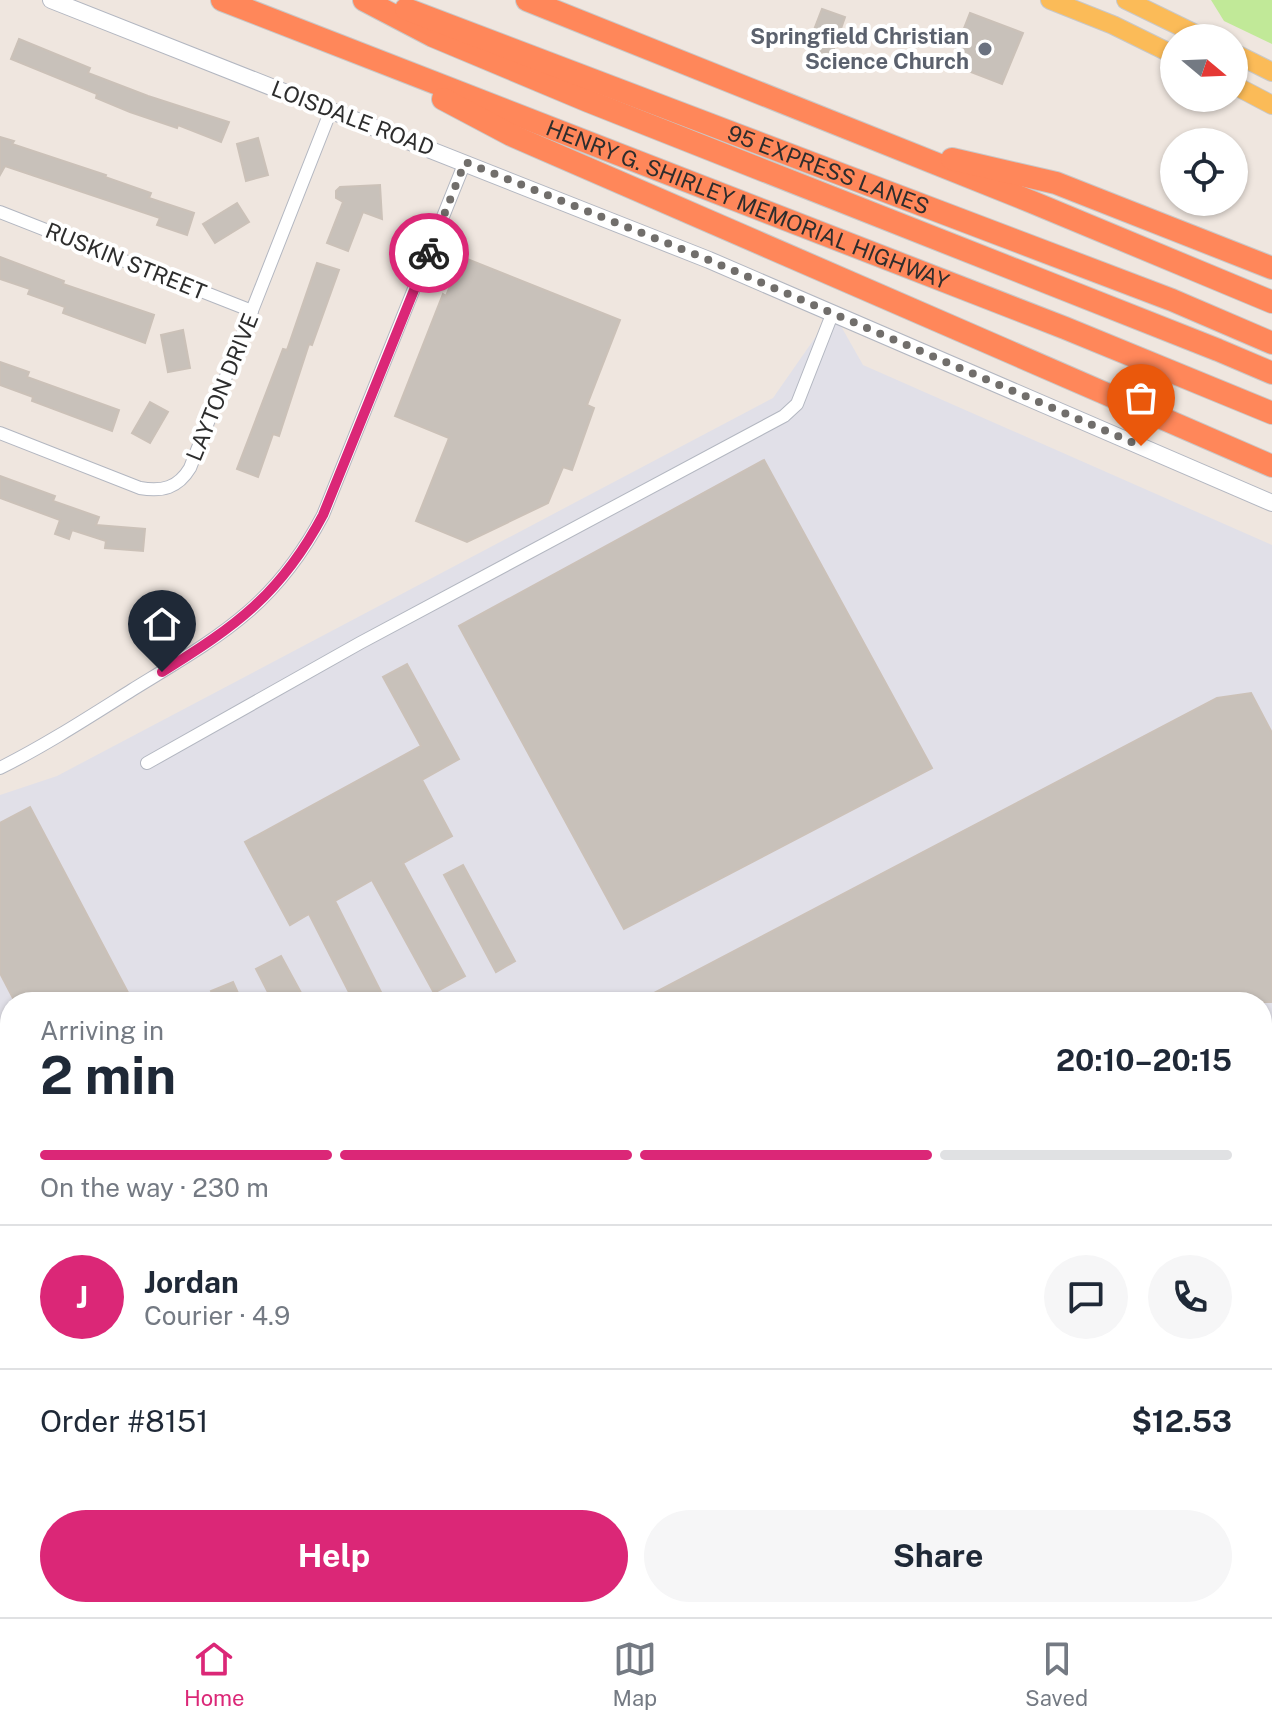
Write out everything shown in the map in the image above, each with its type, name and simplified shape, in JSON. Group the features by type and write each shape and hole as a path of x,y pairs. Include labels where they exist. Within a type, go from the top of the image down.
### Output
{"highway":[{"name":"HENRY G. SHIRLEY MEMORIAL HIGHWAY","path":"222,0 1065,328 1272,413"},
{"path":"364,0 433,36 588,101 1272,373"},
{"name":"95 EXPRESS LANES","path":"382,0 1172,300 1272,343"},
{"path":"527,0 893,145 1272,302"},
{"path":"369,57 511,135 1272,466"},
{"path":"893,145 1056,183 1272,268"}],"main road":[{"name":"LOISDALE ROAD","path":"51,0 465,162 833,312 1272,503"},
{"path":"1126,0 1175,24"},
{"path":"1063,2 1160,48"},
{"path":"1248,60 1272,72"},
{"path":"1248,92 1272,105"},
{"path":"1228,484 1272,515"}],"street":[{"name":"LAYTON DRIVE","path":"0,433 140,488 153,491 179,483 190,468 331,110"},
{"path":"0,768 59,736 214,639 248,614 292,568 323,515 465,162"},
{"name":"RUSKIN STREET","path":"0,212 252,311"},
{"path":"147,763 360,643 784,416 797,404 833,312"}],"shaded area":[{"path":"833,312 863,365 1272,545 1272,992 0,992 0,795 57,776 773,398"}],"green space":[{"path":"1211,0 1272,0 1272,44 1248,32 1248,24 1224,21"}],"building":[{"path":"822,9 845,17 831,57 807,48"},
{"path":"970,13 1023,33 1002,84 950,64"},
{"path":"19,39 90,68 88,73 229,122 221,142 178,125 177,128 130,112 96,98 97,94 11,59"},
{"path":"0,137 14,141 12,144 106,175 151,193 149,198 194,213 187,235 157,225 160,218 5,166 0,175"},
{"path":"258,138 268,175 246,181 237,144"},
{"path":"380,185 382,219 363,212 348,251 327,243 343,202 336,198 336,191 340,187"},
{"path":"237,203 249,222 215,243 203,224"},
{"path":"0,257 64,281 63,284 154,315 145,343 63,313 65,307 28,294 30,289 0,279"},
{"path":"462,257 620,320 587,405 594,408 572,470 563,467 548,503 467,542 416,521 449,438 395,416 443,294 446,296"},
{"path":"317,263 339,270 312,345 309,344 279,436 273,434 258,477 237,469 283,349 287,350"},
{"path":"183,330 190,368 168,372 161,335"},
{"path":"0,362 29,372 27,377 119,410 112,431 32,401 33,397 0,385"},
{"path":"150,402 168,412 150,443 132,433"},
{"path":"764,460 932,768 624,929 459,626"},
{"path":"0,476 55,496 53,501 99,517 96,525 145,529 143,551 105,548 106,541 72,530 69,539 55,534 60,520 0,498"},
{"path":"407,664 459,759 422,780 452,836 403,863 465,976 436,992 372,880 335,901 381,992 349,992 309,914 290,925 245,842 421,746 383,677"},
{"path":"1251,693 1272,733 1272,992 656,992 1217,698"},
{"path":"30,807 128,992 10,992 0,973 0,823"},
{"path":"463,865 515,961 496,972 444,875"},
{"path":"281,956 301,992 268,992 256,969"},
{"path":"233,982 238,992 211,992"}],"way so far":[{"path":"429,253 465,162 833,312 1141,446"}],"place":[{"name":"Springfield Christian Science Church","path":"985,49"}],"route":[{"path":"162,672 248,614 292,568 308,543 323,515 429,253"}]}
